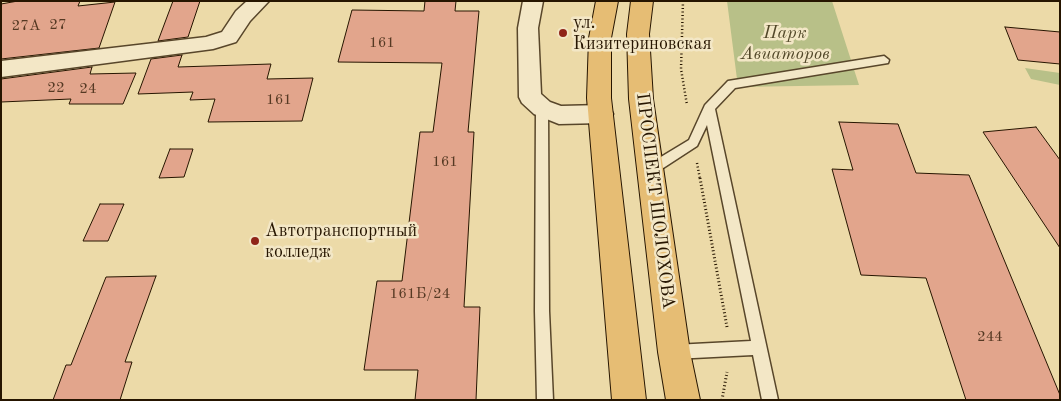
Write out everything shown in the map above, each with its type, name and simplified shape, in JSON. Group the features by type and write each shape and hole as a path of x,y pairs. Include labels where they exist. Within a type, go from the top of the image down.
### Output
{"main road":[{"path":"607,1 600,38 599,98 628,400"},
{"name":"ПРОСПЕКТ ШОЛОХОВА","path":"642,1 638,34 640,98 674,352 683,400"}],"street":[{"path":"1,69 206,44 229,37 243,16 259,1"},
{"path":"533,1 528,28 530,97 542,108 559,114 602,114"}],"lane":[{"path":"650,170 693,143 709,108 732,84 884,60"},
{"path":"542,108 542,311 546,400"},
{"path":"709,108 770,400"},
{"path":"674,352 759,348"}],"path":[{"path":"722,400 731,349"}],"green space":[{"name":"Парк Авиаторов","path":"727,1 832,1 859,85 738,87"},
{"path":"1025,68 1060,73 1060,85 1031,79"}],"building":[{"path":"18,1 80,1 78,6 115,2 99,48 1,59 1,4"},
{"path":"173,1 200,1 188,37 158,41"},
{"path":"425,1 456,1 455,11 479,11 468,132 474,132 464,307 480,307 476,400 415,400 418,370 364,370 377,281 402,281 420,132 433,132 442,63 338,62 352,10 424,11"},
{"path":"1005,27 1060,32 1060,64 1018,60"},
{"path":"182,55 178,67 271,64 267,79 313,78 302,121 208,122 215,99 190,100 193,92 138,94 151,59"},
{"path":"92,67 90,74 136,73 123,104 69,104 71,99 1,102 1,79"},
{"path":"839,122 898,124 916,173 969,175 1060,395 1060,400 966,400 926,278 861,275 832,169 853,170"},
{"path":"1036,127 1060,160 1060,248 983,132"},
{"path":"170,149 193,149 184,177 159,178"},
{"path":"100,204 124,204 108,241 83,241"},
{"path":"156,276 125,362 132,362 120,400 53,400 66,365 71,365 106,277"}],"place":[{"name":"ул. Кизитериновская","path":"563,33"},
{"name":"Автотранспортный колледж","path":"255,241"}]}
